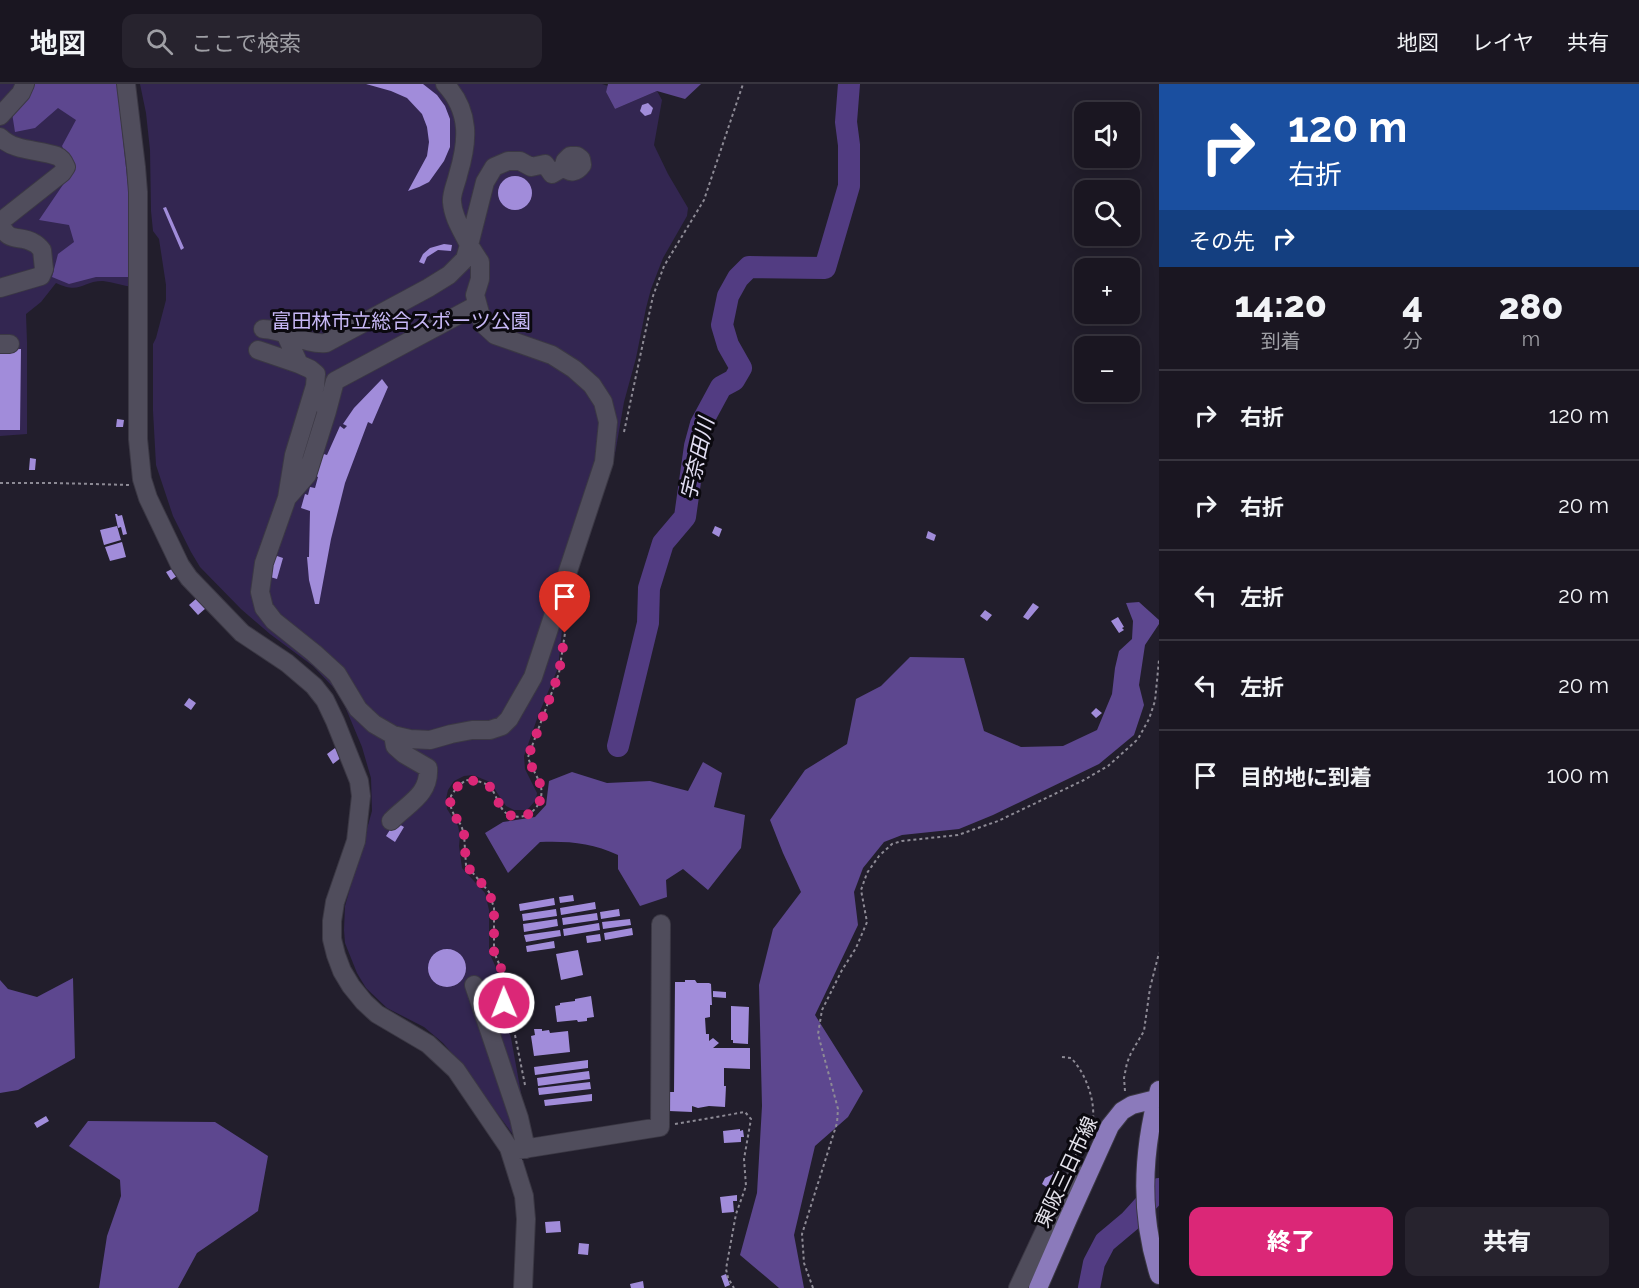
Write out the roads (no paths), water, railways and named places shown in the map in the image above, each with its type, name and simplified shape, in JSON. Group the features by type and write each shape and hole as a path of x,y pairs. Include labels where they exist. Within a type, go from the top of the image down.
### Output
{"main road":[{"name":"東阪三日市線","path":"1038,1288 1082,1176 1110,1126 1122,1111 1157,1094"},
{"path":"1157,1094 1147,1140 1144,1190 1148,1229 1159,1275"}],"street":[{"path":"0,116 21,93 25,84"},
{"path":"126,84 138,192 138,439 139,457 148,498 180,565 189,578 242,633 287,663 314,686 325,700 339,729 359,781 361,796 356,841 337,895 332,921 332,939 342,971 364,1002 377,1014 428,1044 456,1070 504,1138 518,1150"},
{"path":"258,350 298,364 316,374 315,388 294,456 287,498 264,563 260,592 264,608 274,621 337,674 358,709 374,724 393,735 430,740 502,726 509,719 533,677 603,462 608,422 603,402 592,385 574,369 552,355 495,335 483,324 475,295 480,279 480,262 454,214 451,200 464,153 466,129 462,111 452,91 445,84"},
{"path":"0,137 12,145 58,157 66,167 62,173 5,218 1,224 4,232 10,237 34,242 42,250 44,269 41,276 0,288"},
{"path":"262,329 273,329 316,344 326,343 428,288 449,275 465,259 485,182 495,167 508,162 520,161 531,167 545,164 552,174 564,168"},
{"path":"287,498 307,475 335,381 477,305"},
{"path":"285,333 298,364"},
{"path":"315,388 327,411"},
{"path":"391,821 421,795 428,776 428,768 395,746 393,735"},
{"path":"518,1150 660,1126 661,924"},
{"path":"474,986 519,1118 518,1150 526,1219 523,1288"},
{"path":"1018,1288 1062,1194 1069,1183 1082,1176"}],"waterway":[{"name":"宇奈田川","path":"618,746 648,623 649,588 663,543 685,517 695,446 701,424 721,387 734,380 741,368 728,345 722,325 728,296 738,278 749,267 825,268 849,186 849,145 846,122 849,84"},
{"path":"1089,1288 1094,1263 1105,1242 1130,1221 1159,1189"}],"park label":[{"name":"富田林市立総合スポーツ公園","path":"401,321"}]}
